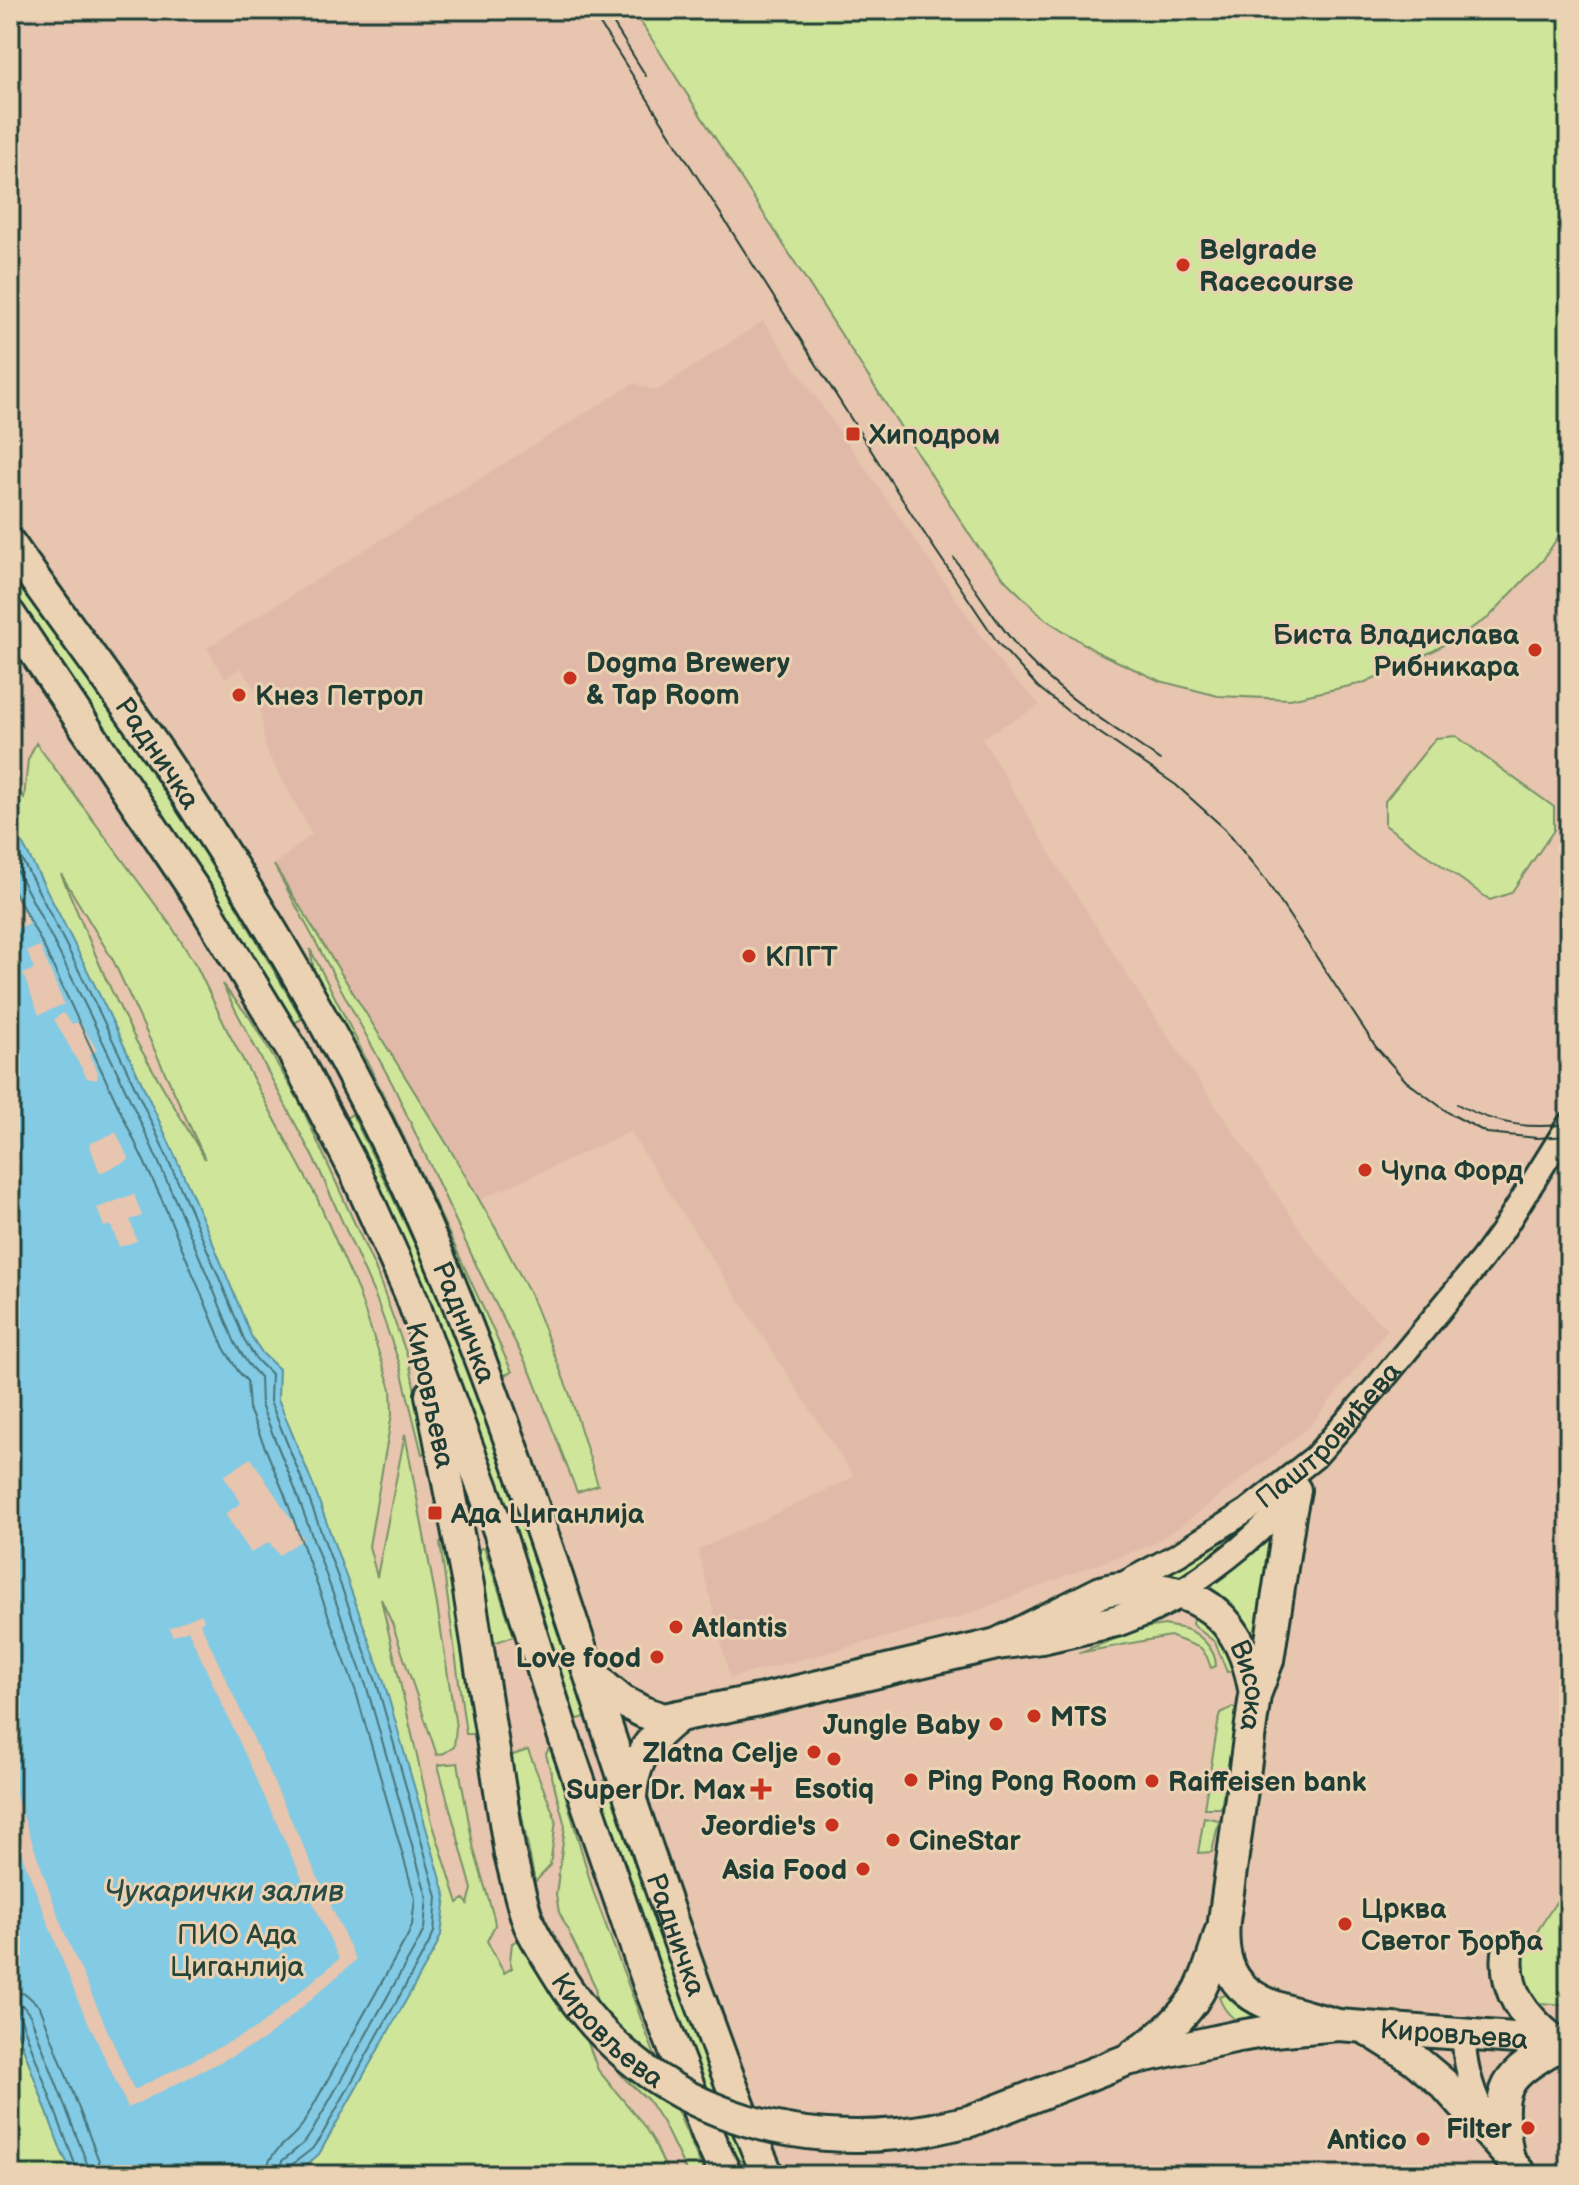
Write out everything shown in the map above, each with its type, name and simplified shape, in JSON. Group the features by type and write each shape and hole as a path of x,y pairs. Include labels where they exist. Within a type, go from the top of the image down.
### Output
{"main road":[{"name":"Радничка","path":"10,544 91,654 195,809 294,968 394,1158 456,1298 536,1512 675,1932 768,2175"},
{"name":"Радничка","path":"10,615 199,897 293,1052 333,1125 409,1291 499,1531 586,1804 649,1985 726,2175"},
{"path":"10,648 172,874 199,897"},
{"name":"Кировљева","path":"409,1291 466,1571 510,1854 530,1925 568,1991 605,2035 653,2076 751,2123 837,2137 877,2137 934,2129 992,2113 1127,2060 1234,2037 1350,2026 1562,2042"},
{"path":"1255,1695 1268,1660 1295,1490"},
{"name":"Висока","path":"1117,1587 1178,1593 1201,1601 1226,1622 1247,1660 1255,1695 1224,1921"},
{"name":"Паштровићева","path":"997,1644 1117,1587"},
{"name":"Паштровићева","path":"612,1742 627,1730 671,1717 759,1700 997,1644 1042,1638 1116,1621 1178,1593"},
{"path":"586,1665 622,1701 643,1712 671,1717"},
{"path":"631,1801 638,1760 671,1717"},
{"path":"586,1804 589,1779 612,1742"},
{"path":"1127,2060 1162,2034 1198,1994 1224,1921"},
{"name":"Кировљева","path":"1224,1921 1224,1952 1233,1975 1249,1994 1259,2001 1350,2026"},
{"path":"1508,1953 1507,1977 1522,2009 1534,2023 1562,2042 1518,2071 1508,2086 1501,2106 1517,2165"},
{"path":"1350,2026 1413,2058 1444,2084 1517,2165"}],"street":[{"name":"Паштровићева","path":"1117,1587 1179,1554 1236,1517 1315,1457 1482,1259 1569,1124"},
{"path":"1295,1490 1315,1457"},
{"name":"Паштровићева","path":"1178,1593 1256,1535 1295,1490"},
{"path":"1464,2034 1465,2061 1471,2084 1483,2110 1517,2165"}],"shaded area":[{"path":"763,321 1005,670 1040,705 982,738 1060,870 1144,1001 1311,1245 1358,1303 1388,1329 1310,1426 1181,1526 1149,1546 958,1618 730,1678 698,1550 854,1477 630,1132 479,1200 274,865 312,834 266,750 258,694 241,668 225,678 207,648 634,383 656,391"}],"green space":[{"name":"Belgrade Racecourse","path":"633,10 1569,10 1569,520 1543,560 1488,618 1433,651 1363,683 1290,699 1218,696 1160,681 1097,652 1045,619 1006,581 975,543"},
{"path":"10,571 129,737 216,871 302,1019 290,1025 118,750 10,592"},
{"path":"1456,736 1554,807 1554,830 1511,893 1490,900 1385,825 1385,801 1436,738"},
{"name":"Чукарички залив","path":"36,743 172,927 197,967 227,1030 317,1198 358,1291 391,1389 392,1414 369,1546 377,1577 405,1434 456,1727 454,1747 444,1753 437,1755 381,1599 432,1822 458,1903 464,1899 468,1904 472,1889 438,1765 458,1763 474,1850 494,1918 495,1925 487,1941 504,1973 512,1968 512,1943 546,1928 583,2017 598,2070 639,2119 653,2140 669,2175 10,2175 10,779 24,798 28,760","holes":["61,874 114,962 205,1159 136,1041"]},
{"path":"274,865 496,1229 531,1296 570,1395 598,1485 577,1492 531,1373 479,1271 393,1085"},
{"path":"310,949 389,1106 512,1372 502,1376 323,995"},
{"path":"222,984 250,1018 299,1101 375,1268 409,1361 427,1451 422,1454 400,1365 376,1298 319,1169"},
{"path":"352,1114 423,1263 465,1363 520,1513 588,1716 572,1721 342,1121"},
{"path":"1298,1474 1238,1540 1177,1580 1154,1576"},
{"path":"1275,1524 1257,1629 1255,1645 1199,1586"},
{"path":"447,1540 483,1734 466,1734 440,1542"},
{"path":"484,1547 514,1636 491,1644 476,1551"},
{"path":"1194,1615 1214,1630 1236,1670 1227,1672 1215,1642 1192,1624"},
{"path":"1165,1625 1191,1631 1201,1638 1210,1648 1216,1666 1211,1668 1201,1648 1170,1636 1078,1653 1144,1628"},
{"path":"1233,1707 1238,1712 1221,1808 1204,1808 1221,1713"},
{"path":"551,1745 593,1891 664,2080 705,2175 688,2175 663,2123 648,2100 610,2061 599,2028 595,1986 559,1912 556,1895 565,1826 546,1754"},
{"path":"528,1750 556,1820 550,1866 535,1882 510,1756"},
{"path":"608,1773 756,2175 747,2175 725,2142 697,2074 597,1797"},
{"path":"1204,1817 1219,1820 1212,1852 1198,1853"},
{"path":"1562,1893 1569,1897 1569,2005 1540,2003 1532,1999 1523,1986 1520,1958"},
{"path":"1229,1994 1255,2015 1299,2022 1263,2025 1242,2022 1225,2009 1219,1997"}],"water":[{"name":"Чукарички залив","path":"10,820 138,1074 251,1336 263,1354 279,1369 278,1399 312,1482 384,1682 446,1897 441,1935 435,1949 319,2154 290,2175 74,2175 62,2153 10,2012"}],"pier":[{"path":"10,885 29,923 15,930 10,920"},
{"path":"40,946 64,1004 39,1015 23,974 34,969 27,951"},
{"path":"63,1013 72,1024 80,1022 97,1050 90,1055 98,1072 97,1080 87,1078 54,1019"},
{"path":"116,1132 129,1160 100,1173 89,1144"},
{"path":"134,1194 142,1216 130,1220 137,1241 119,1247 111,1225 104,1227 97,1208"},
{"path":"251,1458 304,1539 279,1555 269,1542 251,1553 225,1514 241,1503 224,1476"},
{"path":"201,1614 204,1620 200,1623 356,1960 264,2040 128,2108 77,1998 10,1824 10,1779 64,1932 134,2090 257,2028 339,1959 188,1630 173,1636 169,1628"}],"tram line":[{"path":"591,10 916,521 998,643 1038,687 1069,712 1176,785 1224,828 1265,879 1376,1047 1406,1081 1449,1113 1487,1133 1537,1138 1569,1136"},
{"path":"605,10 646,76"},
{"path":"954,558 1007,634 1042,673 1160,760"},
{"path":"1457,1104 1512,1124 1569,1124"}],"place":[{"name":"Belgrade Racecourse","path":"1183,265"},
{"name":"Хиподром","path":"853,434"},
{"name":"Биста Владислава Рибникара","path":"1535,650"},
{"name":"Dogma Brewery & Tap Room","path":"570,678"},
{"name":"Кнез Петрол","path":"239,695"},
{"name":"КПГТ","path":"749,956"},
{"name":"Чупа Форд","path":"1365,1170"},
{"name":"Ада Циганлија","path":"435,1513"},
{"name":"Atlantis","path":"676,1627"},
{"name":"Love food","path":"657,1657"},
{"name":"MTS","path":"1034,1716"},
{"name":"Jungle Baby","path":"996,1724"},
{"name":"Zlatna Celje","path":"814,1752"},
{"name":"Esotiq","path":"834,1759"},
{"name":"Ping Pong Room","path":"911,1780"},
{"name":"Raiffeisen bank","path":"1152,1781"},
{"name":"Super Dr. Max","path":"761,1789"},
{"name":"Jeordie's","path":"832,1825"},
{"name":"CineStar","path":"893,1840"},
{"name":"Asia Food","path":"863,1869"},
{"name":"Црква Светог Ђорђа","path":"1345,1924"},
{"name":"Filter","path":"1528,2128"},
{"name":"Antico","path":"1423,2139"}],"park label":[{"name":"ПИО Ада Циганлија","path":"237,1950"}]}
